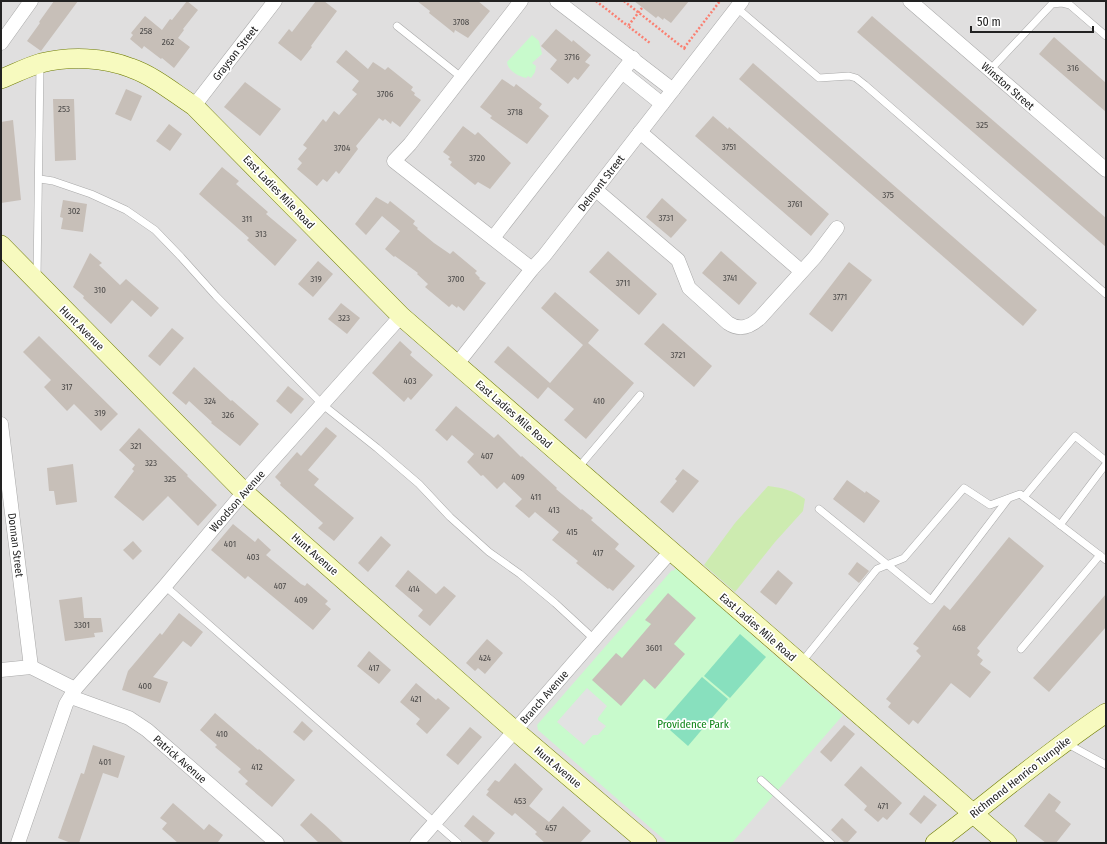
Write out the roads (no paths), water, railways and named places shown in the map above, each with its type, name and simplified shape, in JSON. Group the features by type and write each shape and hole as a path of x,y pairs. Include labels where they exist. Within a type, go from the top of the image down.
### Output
{"street":[{"path":"1,43 31,1"},
{"name":"Grayson Street","path":"194,106 275,1"},
{"path":"520,1 410,144 394,161 532,269"},
{"name":"Winston Street","path":"910,1 1106,170"},
{"path":"561,2 673,90"},
{"name":"Delmont Street","path":"457,364 596,190 740,4"},
{"name":"East Ladies Mile Road","path":"1,79 40,63 71,58 101,60 132,68 156,80 194,106 401,316 1007,843"},
{"path":"492,238 633,58"},
{"path":"622,72 662,104"},
{"path":"640,132 801,271"},
{"path":"596,190 678,260 689,288 733,326 744,327 755,323 815,256 837,228"},
{"name":"Hunt Avenue","path":"1,245 244,492 515,731 647,843"},
{"name":"Woodson Avenue","path":"73,693 244,492 401,316"},
{"name":"Donnan Street","path":"1,424 31,667"},
{"name":"Branch Avenue","path":"417,843 671,552"},
{"path":"1,670 31,667"},
{"name":"Patrick Avenue","path":"31,667 73,693 129,718 147,730 277,843"},
{"path":"18,843 66,704 73,693"},
{"name":"Richmond Henrico Turnpike","path":"935,843 974,814 1064,742 1106,713"}],"lane":[{"path":"990,70 1052,4 1062,3 1070,5 1106,36"},
{"path":"740,4 819,78 849,76 861,81 1106,294"},
{"path":"397,26 461,77"},
{"path":"37,283 40,179 40,63"},
{"path":"40,179 53,181 91,194 126,210 155,230 216,296 323,405 413,479 450,517 489,552 526,579 594,640"},
{"path":"577,469 640,396"},
{"path":"1024,497 1075,436 1106,461"},
{"path":"1060,525 1106,464"},
{"path":"800,664 877,569 904,558 964,488 990,506 1020,494 1103,558 1021,649"},
{"path":"819,509 930,600 1008,498"},
{"path":"165,586 458,843"},
{"path":"1064,742 1106,765"},
{"path":"761,780 831,843"}],"park label":[{"name":"Providence Park","path":"693,724"}]}
